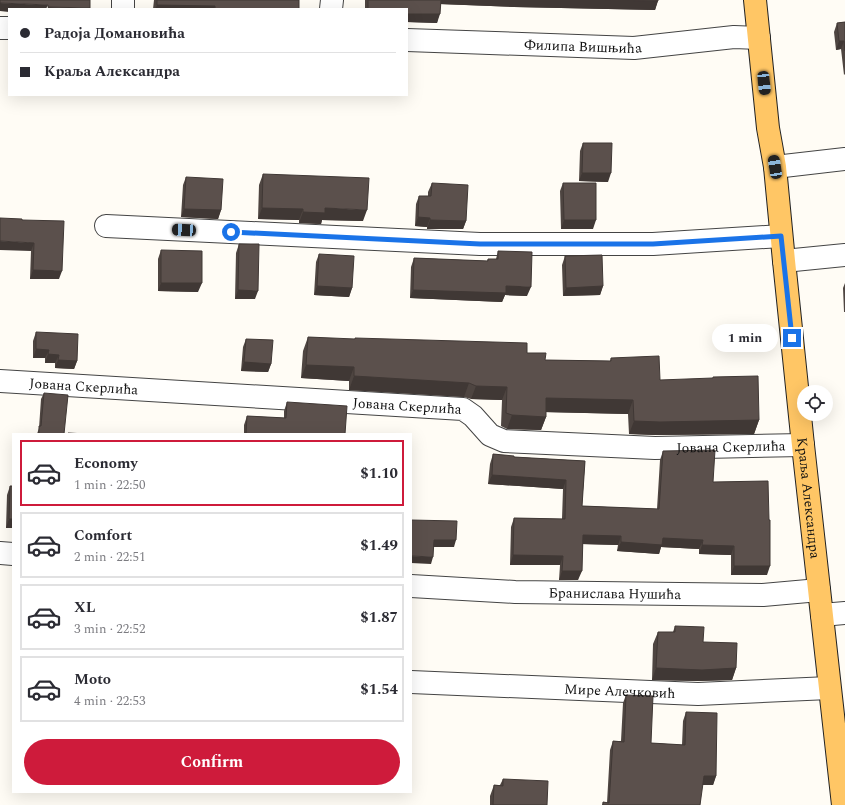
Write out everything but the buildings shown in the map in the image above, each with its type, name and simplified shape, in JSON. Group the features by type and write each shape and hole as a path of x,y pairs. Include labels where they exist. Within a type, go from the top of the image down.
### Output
{"main road":[{"name":"Краља Александра","path":"755,0 768,128 775,167 803,445 843,805"}],"street":[{"name":"Филипа Вишњића","path":"408,40 634,48 734,37 759,38"},
{"path":"775,167 845,159"},
{"path":"106,226 480,244 653,244 781,236"},
{"path":"784,261 845,255"},
{"name":"Јована Скерлића","path":"0,381 463,410 473,416 490,435 504,441 655,448 803,445"},
{"path":"0,553 12,554"},
{"name":"Бранислава Нушића","path":"412,586 515,592 763,596 819,590"},
{"path":"822,615 845,613"},
{"name":"Мире Алечковић","path":"412,682 698,694 830,688"}],"route":[{"path":"231,232 480,244 653,244 781,236 792,338"}]}
